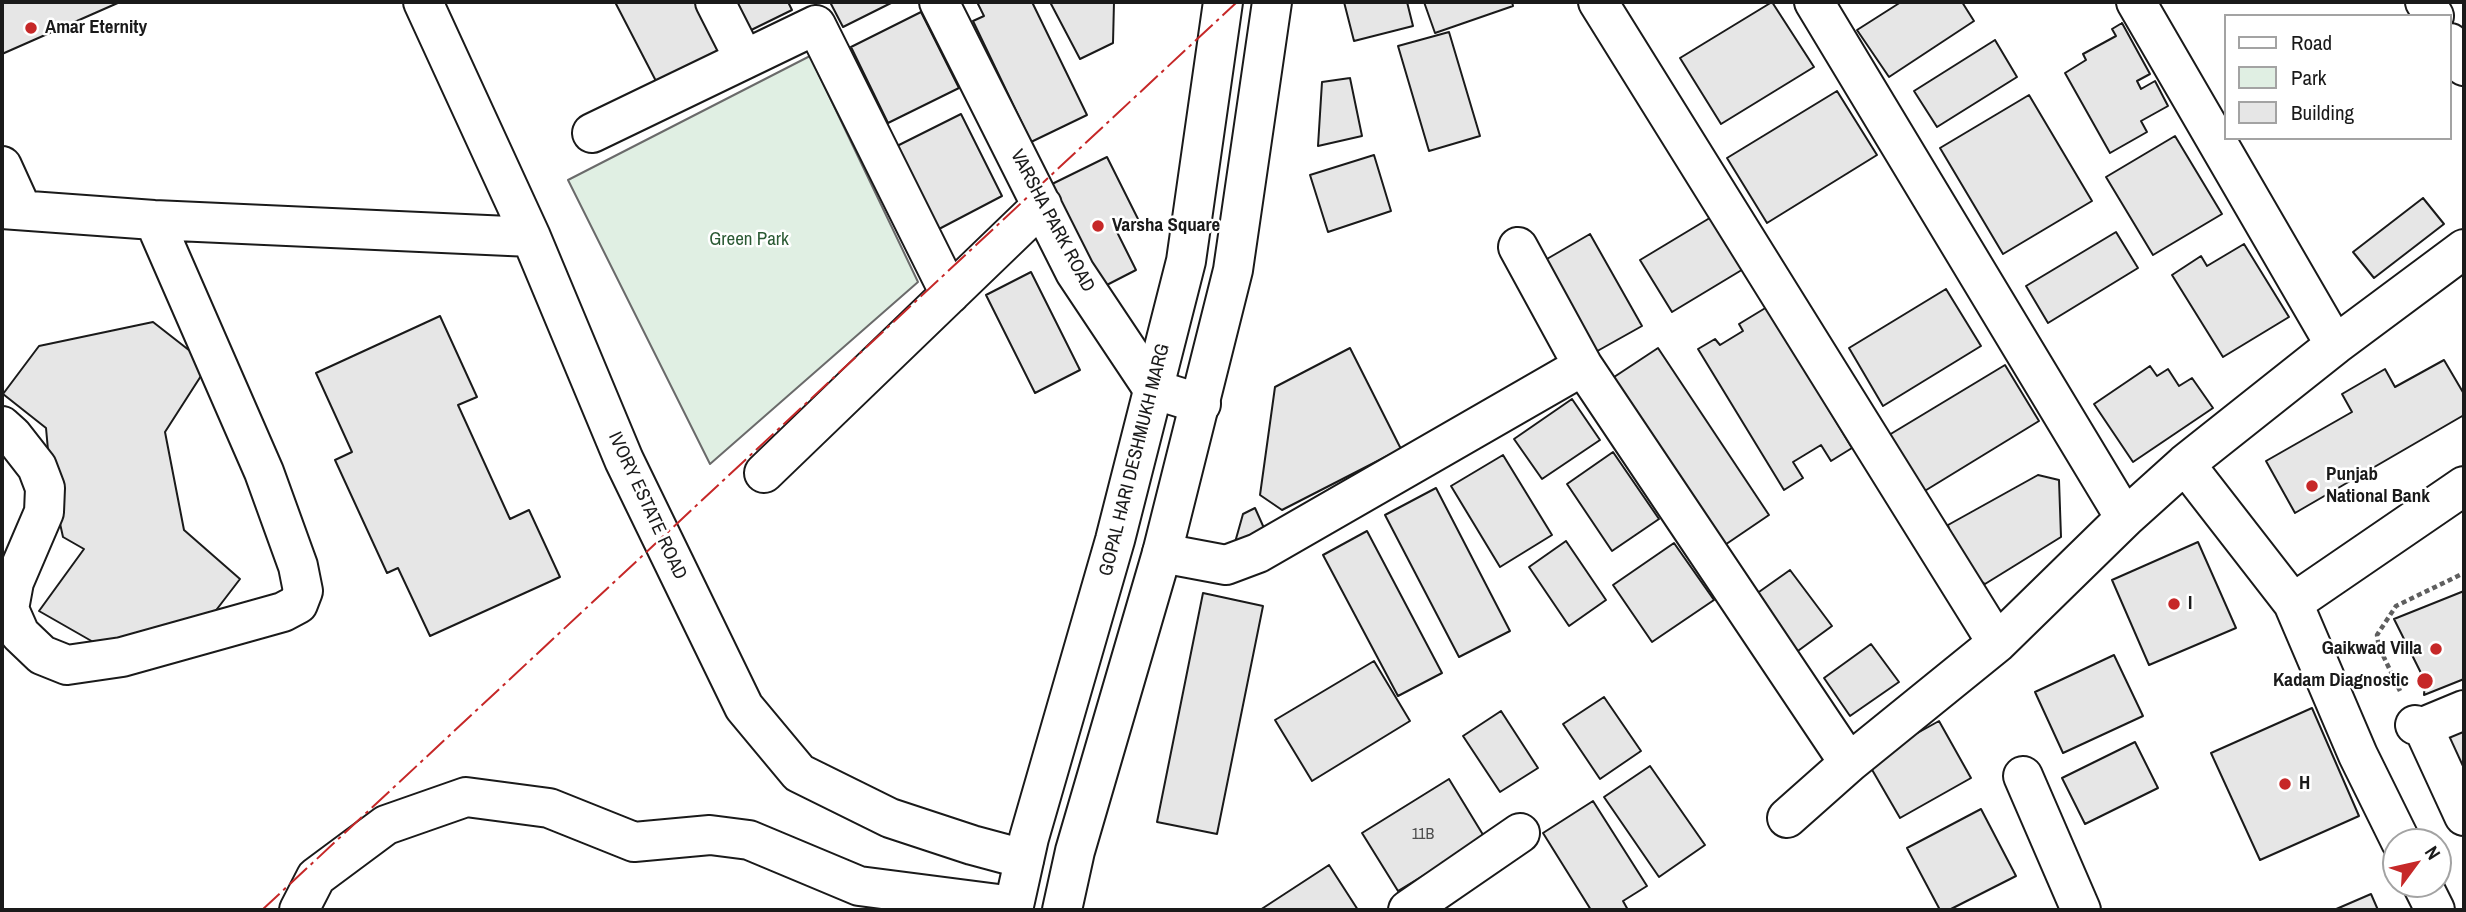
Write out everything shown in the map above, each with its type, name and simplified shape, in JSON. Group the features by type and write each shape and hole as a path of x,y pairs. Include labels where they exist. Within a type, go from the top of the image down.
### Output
{"street":[{"name":"IVORY ESTATE ROAD","path":"423,2 531,237 624,460 744,707 799,773 890,818 1024,859"},
{"path":"715,2 744,59"},
{"name":"VARSHA PARK ROAD","path":"939,2 1076,272 1153,390"},
{"name":"GOPAL HARI DESHMUKH MARG","path":"1013,908 1032,825 1115,540 1186,261 1223,2"},
{"path":"1062,910 1076,850 1162,553 1233,270 1272,2"},
{"path":"1598,2 1997,643"},
{"path":"1814,2 2125,519"},
{"path":"2136,2 2335,345"},
{"path":"592,133 816,25 950,293"},
{"path":"2452,46 2464,66"},
{"path":"2,166 12,209 154,220 531,237"},
{"path":"764,473 1042,205"},
{"path":"2,426 37,467 45,488 44,512 14,582 9,609 20,634 41,655 66,665 122,657 283,612 298,604 303,592 298,566 264,472 154,220"},
{"path":"1518,247 1583,366 1849,762"},
{"path":"1787,818 1849,762 1997,643 2185,464 2335,345 2464,250"},
{"path":"1162,553 1226,565 1258,553 1583,366"},
{"path":"1153,390 1201,404"},
{"path":"2185,464 2293,603 2358,755 2394,828"},
{"path":"2293,603 2464,486"},
{"path":"2464,710 2419,726 2464,817"},
{"path":"2023,776 2081,910"},
{"path":"299,910 316,877 386,825 466,797 549,808 634,842 710,835 749,840 901,901 1013,908"},
{"path":"1408,910 1520,833"}],"path":[{"path":"2419,726 2379,647 2377,635 2396,606 2464,573"}],"green space":[{"name":"Green Park","path":"810,56 918,282 710,464 568,180"}],"building":[{"name":"Amar Eternity","path":"2,2 120,2 2,54"},
{"path":"615,2 701,2 725,48 657,83"},
{"path":"723,2 788,2 792,10 739,36"},
{"path":"830,2 893,2 843,27"},
{"path":"977,2 1032,2 1087,115 1031,142 973,21 984,16"},
{"path":"1050,2 1114,2 1113,43 1080,59"},
{"path":"1344,2 1407,2 1413,26 1354,41"},
{"path":"1424,2 1512,2 1513,6 1435,33"},
{"path":"1772,2 1814,67 1721,124 1680,58"},
{"path":"1901,2 1962,2 1974,21 1889,77 1857,30"},
{"path":"921,12 959,88 888,123 851,47"},
{"path":"2122,23 2150,74 2137,81 2141,89 2155,81 2168,106 2141,121 2147,132 2110,153 2065,73 2086,60 2083,54 2116,36 2112,29"},
{"path":"1449,32 1480,136 1429,151 1398,46"},
{"path":"1995,40 2017,77 1937,127 1914,91"},
{"path":"1350,78 1362,136 1318,146 1322,82"},
{"path":"1837,91 1877,155 1767,223 1727,158"},
{"path":"2029,95 2092,201 2003,254 1940,148"},
{"path":"961,114 1002,196 939,229 897,146"},
{"path":"2175,136 2222,214 2153,255 2106,177"},
{"path":"1374,155 1391,211 1328,232 1310,175"},
{"name":"Varsha Square","path":"1107,157 1139,221 1117,232 1136,270 1099,289 1048,186"},
{"path":"2423,198 2444,224 2374,278 2353,252"},
{"path":"1723,210 1755,262 1672,312 1640,260"},
{"path":"2116,232 2138,268 2048,323 2026,286"},
{"path":"1590,234 1642,326 1592,354 1540,263"},
{"path":"2244,244 2289,317 2223,357 2172,275 2201,256 2207,266"},
{"path":"1031,272 1080,370 1035,393 986,295"},
{"path":"1946,289 1981,346 1883,406 1849,348"},
{"path":"1767,307 1852,448 1831,461 1821,445 1793,462 1803,478 1784,490 1698,349 1715,339 1720,345 1743,331 1739,324"},
{"path":"440,316 477,397 458,405 510,519 529,510 560,577 430,636 398,568 387,573 335,460 352,452 316,373"},
{"path":"153,322 208,365 165,432 184,530 240,579 204,626 95,643 39,611 84,549 63,537 51,483 46,428 3,394 39,346"},
{"path":"1350,348 1401,449 1282,510 1260,495 1275,387"},
{"path":"1658,348 1769,515 1716,551 1605,383"},
{"path":"2444,360 2464,394 2464,415 2295,513 2266,461 2352,412 2342,394 2385,369 2395,387"},
{"path":"2005,365 2039,421 1923,492 1889,435"},
{"path":"2150,366 2157,376 2168,369 2179,386 2192,378 2213,408 2133,462 2094,404"},
{"path":"1572,399 1600,440 1542,479 1514,439"},
{"path":"1613,452 1659,519 1612,551 1567,484"},
{"path":"1503,455 1552,535 1500,567 1451,486"},
{"path":"2038,475 2059,480 2061,537 1985,584 1958,565 1948,525"},
{"path":"1436,488 1510,631 1459,657 1385,515"},
{"path":"1255,508 1268,537 1232,553 1243,514"},
{"path":"1367,531 1442,673 1398,696 1323,555"},
{"path":"1566,541 1606,600 1569,626 1529,567"},
{"name":"I","path":"2198,542 2236,628 2149,665 2112,580"},
{"path":"1674,543 1714,600 1652,642 1613,585"},
{"path":"1790,570 1832,626 1791,656 1749,599"},
{"name":"Gaikwad Villa","path":"2464,591 2464,679 2424,695 2425,681 2394,619"},
{"path":"1203,593 1263,606 1217,834 1157,822"},
{"path":"1871,644 1899,682 1850,716 1824,678"},
{"path":"2114,655 2143,716 2063,753 2035,692"},
{"path":"1374,661 1410,721 1312,781 1275,720"},
{"path":"1604,697 1641,751 1600,779 1563,724"},
{"name":"H","path":"2312,708 2359,816 2260,860 2211,753"},
{"path":"1501,711 1538,768 1500,792 1463,736"},
{"path":"1939,721 1971,778 1900,818 1867,761"},
{"path":"2464,725 2464,775 2445,734"},
{"path":"2135,742 2158,788 2085,824 2062,778"},
{"path":"1650,766 1705,845 1659,877 1604,797"},
{"path":"1449,779 1485,838 1398,891 1362,833"},
{"path":"1593,801 1647,886 1623,901 1628,910 1591,910 1543,833"},
{"path":"1981,809 2016,876 1949,910 1940,910 1907,848"},
{"path":"1329,865 1358,910 1260,910"},
{"path":"2371,894 2378,910 2334,910"}],"power":[{"path":"262,910 1237,2"}],"place":[{"name":"Amar Eternity","path":"31,28"},
{"name":"Varsha Square","path":"1098,226"},
{"name":"Punjab National Bank","path":"2312,486"},
{"name":"I","path":"2174,604"},
{"name":"Gaikwad Villa","path":"2436,649"},
{"name":"Kadam Diagnostic","path":"2425,681"},
{"name":"H","path":"2285,784"}]}
